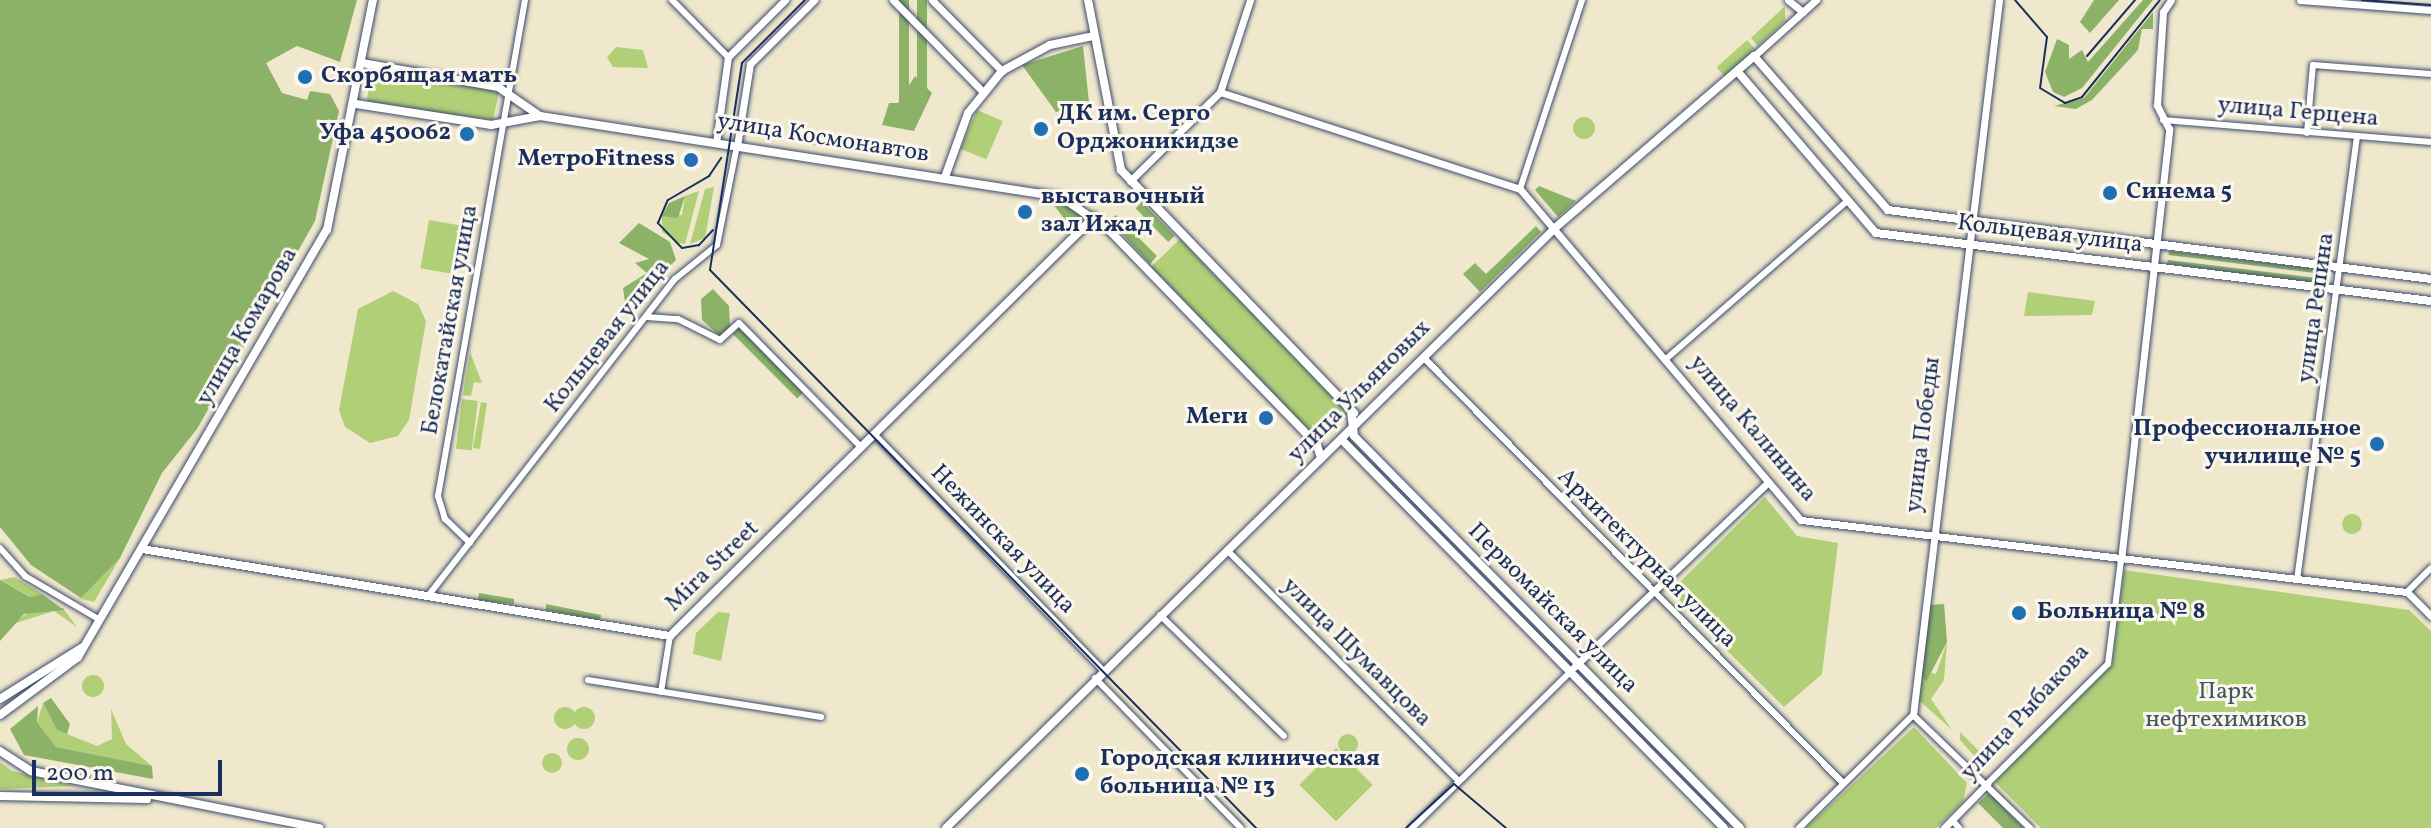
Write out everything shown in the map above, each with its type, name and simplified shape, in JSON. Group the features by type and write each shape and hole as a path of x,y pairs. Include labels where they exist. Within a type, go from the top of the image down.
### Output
{"main road":[{"name":"улица Комарова","path":"0,715 53,683 84,647 327,230 356,104 373,0"},
{"path":"1088,0 1113,154 1130,181 1351,411 1367,415"},
{"path":"945,177 953,142 982,91 1002,71 1050,45 1094,36"},
{"name":"Кольцевая улица","path":"1754,56 1872,200 1902,214 2431,279"},
{"name":"улица Ульяновых","path":"946,828 1555,228 1754,56"},
{"name":"улица Космонавтов","path":"362,63 509,92 540,116"},
{"name":"Кольцевая улица","path":"1737,71 1857,215 1876,233 2431,301"},
{"name":"улица Космонавтов","path":"356,104 504,121 540,116 945,177 1061,197 1094,217"},
{"path":"1857,215 1872,200"},
{"path":"1094,217 1317,445 1321,458"},
{"name":"Mira Street","path":"142,549 425,599 670,636 1094,217"},
{"path":"1351,411 1351,430"},
{"name":"Первомайская улица","path":"1351,430 1740,828"},
{"path":"1317,445 1342,440"},
{"name":"Первомайская улица","path":"1342,440 1724,828"},
{"path":"0,699 84,647"},
{"path":"0,751 31,771 160,799 319,828"},
{"path":"0,796 160,799"}],"street":[{"name":"Белокатайская улица","path":"470,543 445,519 438,496 525,0"},
{"path":"672,0 728,57"},
{"path":"716,143 728,57 785,0"},
{"name":"Кольцевая улица","path":"425,599 675,279 717,245 750,64 814,0"},
{"path":"893,0 982,91"},
{"path":"932,0 1002,71"},
{"path":"1130,181 1220,92 1250,0"},
{"path":"1220,92 1520,189 1582,0"},
{"path":"1788,0 1803,12"},
{"name":"улица Ульяновых","path":"1754,56 1816,0"},
{"name":"улица Победы","path":"1913,715 1999,0"},
{"name":"улица Рыбакова","path":"1944,828 2108,664 2169,129 2162,120 2163,12 2171,0"},
{"path":"2300,0 2431,10"},
{"path":"2307,133 2313,65 2431,74"},
{"name":"улица Герцена","path":"2162,120 2431,142"},
{"name":"улица Репина","path":"2297,580 2336,289 2342,269 2357,137"},
{"name":"улица Калинина","path":"1520,189 1666,359 1792,513 1816,525 2407,592"},
{"path":"1666,359 1846,202"},
{"path":"647,317 678,319 720,340 739,323 862,448"},
{"name":"Архитектурная улица","path":"1424,358 1844,784"},
{"name":"Нежинская улица","path":"875,435 1103,670"},
{"path":"1412,828 1651,591 1768,482"},
{"path":"0,548 25,576 100,620"},
{"name":"улица Шумавцова","path":"1227,550 1459,781"},
{"path":"2431,568 2407,592 2431,616"},
{"path":"1160,615 1284,736"},
{"path":"661,692 670,636"},
{"path":"1095,678 1238,825 1228,828"},
{"path":"588,680 821,717"},
{"path":"1799,828 1913,715 2030,828"},
{"path":"1952,820 1959,828"}],"green space":[{"path":"0,0 357,0 340,62 297,46 266,63 282,93 307,100 310,91 330,94 339,111 315,221 197,429 162,473 120,558 81,598 31,565 0,527"},
{"path":"899,0 909,0 909,114 899,114"},
{"path":"917,0 927,0 927,100 917,100"},
{"path":"2094,0 2119,0 2090,33 2080,22"},
{"path":"2143,0 2153,0 2082,88 2064,97 2053,92 2045,72 2057,39 2069,45 2069,59 2082,50 2088,62"},
{"path":"1785,6 1785,21 1758,46 1751,38"},
{"path":"2153,12 2153,29 2142,29 2138,50 2092,100 2076,109 2054,106 2084,98"},
{"path":"1747,40 1755,49 1725,76 1717,67"},
{"path":"1083,46 1089,102 1056,112 1022,65"},
{"path":"616,47 643,50 648,68 613,67 607,57"},
{"path":"373,65 500,88 493,120 366,105"},
{"path":"915,76 932,93 914,131 882,125 889,103 898,103"},
{"path":"977,110 1003,121 986,160 961,149"},
{"path":"1584,117 1592,120 1595,128 1592,136 1584,139 1576,136 1573,128 1576,120"},
{"path":"807,133 868,142 867,153 805,144"},
{"path":"1539,186 1576,201 1558,217 1535,190"},
{"path":"714,187 705,238 690,244 705,189"},
{"path":"699,191 685,244 679,243 662,232 662,216 682,215 685,196"},
{"path":"685,196 678,218 662,216 669,203"},
{"path":"1060,201 1090,216 1072,229 1053,204"},
{"path":"1142,202 1175,236 1168,242 1136,208"},
{"path":"1116,215 1157,256 1150,264 1109,220"},
{"path":"429,220 463,226 455,274 420,268"},
{"path":"639,223 670,242 676,260 626,310 623,288 647,273 635,263 649,259 619,243"},
{"path":"1536,226 1541,232 1480,292 1463,274 1475,263 1486,274"},
{"path":"1180,239 1349,414 1317,444 1148,270"},
{"path":"2169,251 2326,270 2325,274 2169,255"},
{"path":"2168,260 2325,279 2325,284 2167,264"},
{"path":"713,289 729,306 730,327 720,336 702,320 701,299"},
{"path":"393,291 418,304 426,321 409,420 398,436 370,443 345,427 339,410 358,309"},
{"path":"2028,292 2095,301 2092,315 2024,316"},
{"path":"740,327 804,391 797,398 733,334"},
{"path":"470,352 482,383 474,382 471,396 463,395"},
{"path":"462,399 478,401 472,451 456,449"},
{"path":"481,402 487,403 480,449 473,448"},
{"path":"1765,497 1797,536 1838,543 1822,674 1784,707 1669,593"},
{"path":"2352,514 2359,517 2362,524 2359,531 2352,534 2345,531 2342,524 2345,517"},
{"path":"120,558 94,602 74,597 81,598"},
{"name":"Парк нефтехимиков","path":"2124,570 2409,610 2431,631 2431,828 2041,828 1995,782 2112,665"},
{"path":"14,577 42,594 31,597 0,580"},
{"path":"0,580 30,597 42,594 64,610 24,614 0,641"},
{"path":"479,593 514,599 514,604 478,600"},
{"path":"546,604 601,615 600,620 546,610"},
{"path":"1944,604 1947,642 1926,682 1919,670 1927,605"},
{"path":"63,608 77,627 54,611 10,625 34,609"},
{"path":"718,612 730,613 721,661 693,654 696,633"},
{"path":"1947,642 1944,680 1931,699 1952,730 1921,702 1916,706 1919,670 1936,674"},
{"path":"89,675 97,675 104,686 97,697 89,697 82,690 82,682"},
{"path":"51,698 70,724 67,734 57,730 43,703"},
{"path":"43,703 57,730 97,746 112,739 111,709 126,744 152,766 56,747 37,722"},
{"path":"38,706 37,722 56,747 152,766 153,779 24,755 10,729"},
{"path":"561,707 569,707 576,718 569,729 561,729 554,722 554,714"},
{"path":"584,707 592,710 595,718 592,726 584,729 576,726 573,718 576,710"},
{"path":"1914,727 1967,783 1963,802 1936,828 1806,828"},
{"path":"1960,732 1988,760 1986,769 1960,740"},
{"path":"1348,734 1355,737 1358,744 1355,751 1348,754 1341,751 1338,744 1341,737"},
{"path":"578,738 586,741 589,749 586,757 578,760 570,757 567,749 570,741"},
{"path":"1336,748 1373,785 1336,822 1299,785"},
{"path":"552,753 559,756 562,763 559,770 552,773 545,770 542,763 545,756"},
{"path":"0,762 12,771 74,786 0,789"},
{"path":"1989,793 2024,828 2003,828 1978,803"}],"tram line":[{"path":"805,0 742,63 710,270 1256,828"},
{"path":"2015,0 2047,37 2040,88 2065,103 2082,97 2160,0"},
{"path":"2362,0 2431,5"},
{"path":"713,230 699,245 682,248 658,223 668,200 709,176 721,158"},
{"path":"1406,828 1454,784 1506,828"}],"railway":[{"path":"2087,56 2135,0"}],"place":[{"name":"Скорбящая мать","path":"305,77"},
{"name":"ДК им. Серго Орджоникидзе","path":"1041,129"},
{"name":"Уфа 450062","path":"467,134"},
{"name":"МетроFitness","path":"691,160"},
{"name":"Синема 5","path":"2110,193"},
{"name":"выставочный зал Ижад","path":"1025,212"},
{"name":"Меги","path":"1266,418"},
{"name":"Профессиональное училище № 5","path":"2377,444"},
{"name":"Больница № 8","path":"2019,613"},
{"name":"Городская клиническая больница № 13","path":"1082,774"}]}
